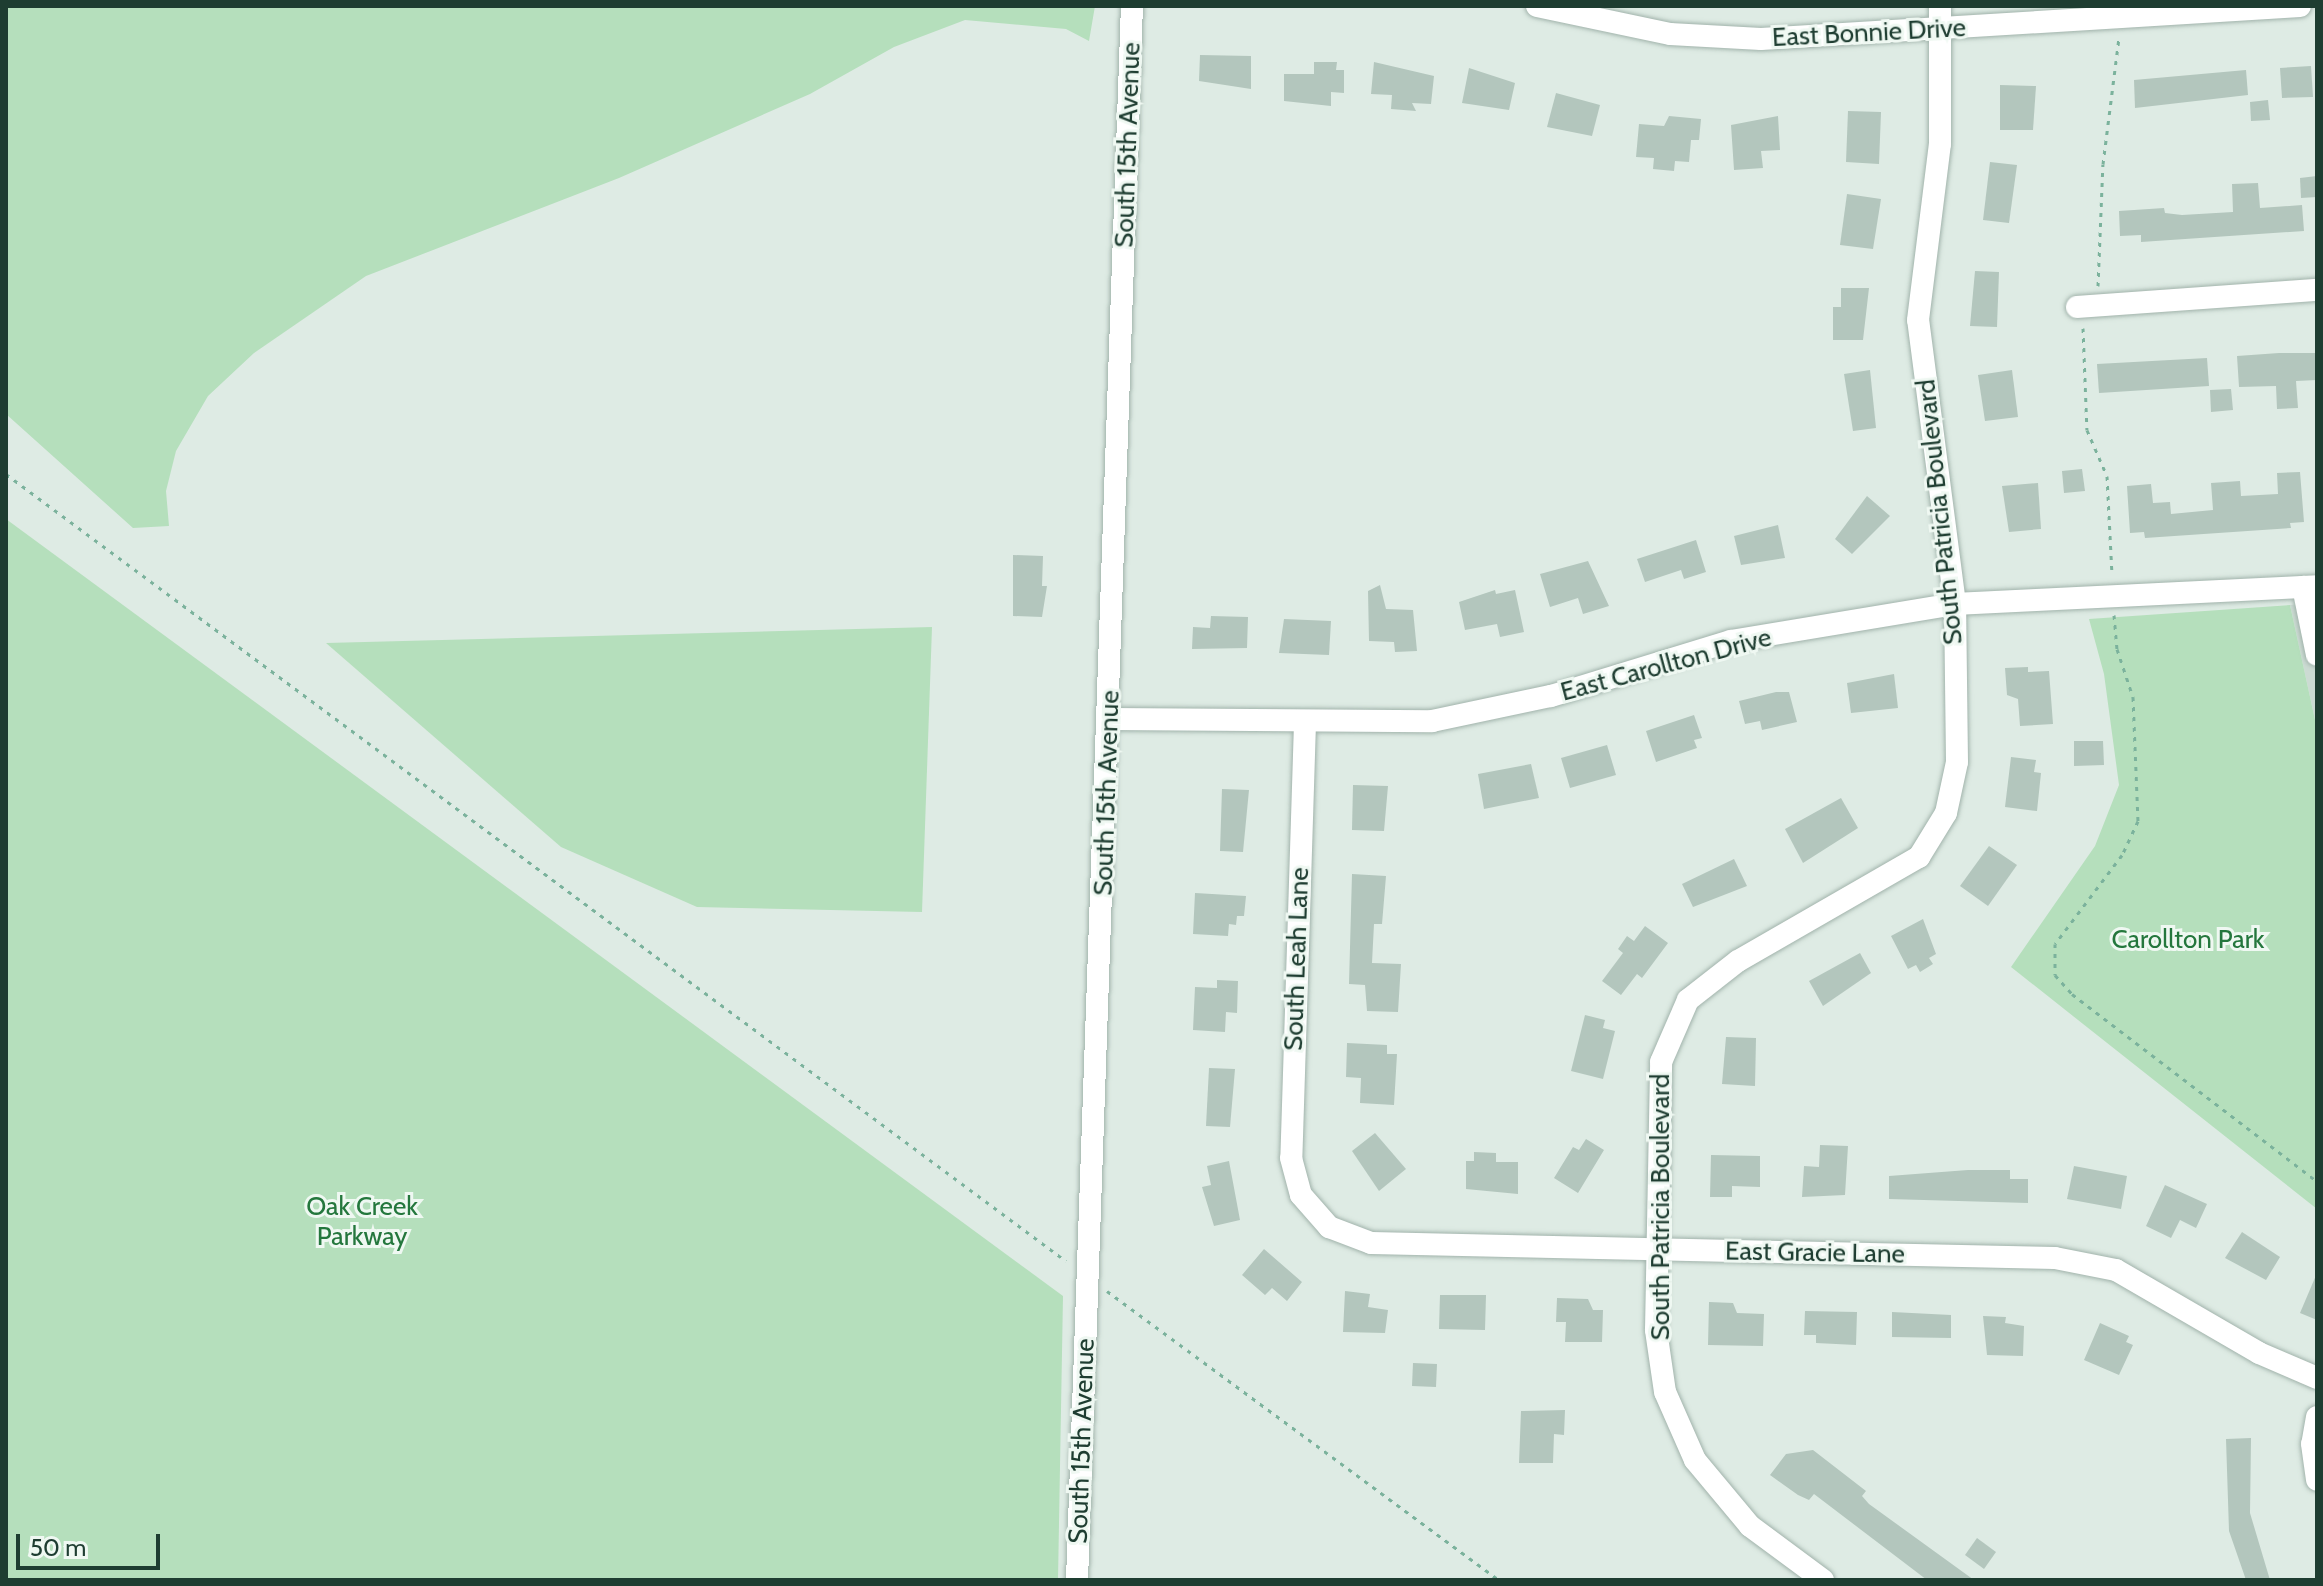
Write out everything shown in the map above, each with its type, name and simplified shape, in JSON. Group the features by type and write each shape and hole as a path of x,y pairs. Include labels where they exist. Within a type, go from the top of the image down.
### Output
{"street":[{"name":"South 15th Avenue","path":"1077,1580 1110,719 1132,6"},
{"name":"East Bonnie Drive","path":"1537,6 1573,10 1670,34 1761,39 1940,31 2300,6"},
{"name":"South Patricia Boulevard","path":"1823,1580 1750,1526 1695,1460 1665,1392 1656,1330 1661,1062 1688,1000 1738,961 1919,857 1946,813 1957,762 1955,604 1918,320 1940,144 1940,6"},
{"path":"2085,306 2317,290"},
{"name":"East Carollton Drive","path":"1110,719 1305,723 1432,721 1551,696 1731,641 1955,604 2310,587"},
{"path":"2310,587 2317,655"},
{"name":"South Leah Lane","path":"1301,1195 1291,1158 1305,723"},
{"name":"East Gracie Lane","path":"1301,1195 1329,1227 1371,1243 2055,1258 2116,1270 2259,1353 2317,1378"},
{"path":"2317,1417 2312,1444 2317,1480"}],"path":[{"path":"2119,18 2085,306 2087,430 2107,476 2117,649 2133,697 2138,821 2122,855 2055,944 2055,975 2072,994 2317,1181"},
{"path":"6,474 1076,1268"},
{"path":"1100,1287 1499,1580"}],"shaded area":[{"path":"2317,603 2317,729 2290,605"}],"green space":[{"path":"6,6 1095,6 1089,41 1066,29 965,20 894,47 810,94 619,178 366,276 254,353 208,396 176,451 166,491 169,526 133,528 6,414"},
{"name":"Oak Creek Parkway","path":"6,519 1063,1296 1058,1580 6,1580"},
{"name":"Carollton Park","path":"2290,605 2317,729 2317,1209 2011,967 2095,846 2119,785 2104,674 2089,619"},
{"path":"932,627 922,912 697,907 561,847 326,643"}],"building":[{"path":"1200,55 1251,56 1251,89 1199,81"},
{"path":"1314,62 1337,62 1336,70 1344,70 1344,93 1331,92 1331,106 1284,101 1284,74 1314,74"},
{"path":"1374,62 1434,76 1431,104 1412,103 1416,111 1391,109 1392,95 1371,94"},
{"path":"2311,66 2313,97 2282,98 2280,68"},
{"path":"1469,68 1515,83 1509,110 1462,103"},
{"path":"2246,70 2248,95 2135,108 2134,80"},
{"path":"2000,85 2036,86 2033,130 2000,130"},
{"path":"1556,93 1600,105 1592,136 1547,127"},
{"path":"2268,100 2270,120 2251,121 2250,102"},
{"path":"1848,111 1881,112 1879,164 1846,162"},
{"path":"1669,116 1701,119 1699,140 1691,140 1689,162 1675,161 1674,171 1653,169 1654,158 1636,157 1639,124 1664,126"},
{"path":"1778,116 1780,150 1761,151 1763,168 1734,170 1731,125"},
{"path":"1990,162 2017,165 2009,223 1983,220"},
{"path":"2317,176 2317,197 2301,198 2300,178"},
{"path":"2258,183 2260,208 2302,205 2304,231 2141,242 2141,235 2120,236 2119,211 2164,208 2165,213 2182,215 2233,212 2232,184"},
{"path":"1847,194 1881,199 1873,249 1840,245"},
{"path":"1975,271 1999,272 1997,327 1970,326"},
{"path":"1841,288 1869,288 1863,340 1833,340 1833,307 1841,307"},
{"path":"2317,353 2317,380 2296,381 2298,408 2277,409 2276,386 2239,387 2237,356"},
{"path":"2207,358 2209,386 2099,393 2097,364"},
{"path":"1870,370 1876,428 1853,431 1844,374"},
{"path":"2012,370 2018,417 1985,421 1978,375"},
{"path":"2231,389 2233,410 2211,412 2210,390"},
{"path":"2082,469 2085,491 2064,493 2062,471"},
{"path":"2300,472 2304,522 2290,523 2291,528 2145,538 2144,532 2130,533 2127,486 2151,484 2153,503 2170,502 2171,514 2213,510 2211,483 2240,481 2241,496 2278,494 2277,473"},
{"path":"2038,483 2041,529 2009,532 2002,486"},
{"path":"1867,496 1890,516 1852,554 1835,539"},
{"path":"1778,525 1785,558 1741,565 1734,536"},
{"path":"1696,540 1706,572 1684,579 1681,570 1645,582 1637,559"},
{"path":"1013,555 1043,556 1042,586 1047,586 1042,617 1013,616"},
{"path":"1588,561 1609,606 1583,614 1578,598 1550,607 1540,574"},
{"path":"1380,585 1386,609 1413,610 1417,651 1395,652 1394,642 1369,641 1368,591"},
{"path":"1495,590 1496,594 1515,590 1524,632 1500,637 1497,624 1465,630 1459,602"},
{"path":"1211,616 1248,617 1247,648 1192,649 1193,627 1210,628"},
{"path":"1284,619 1331,621 1329,655 1279,653"},
{"path":"2028,667 2028,672 2049,671 2053,724 2020,726 2018,699 2007,695 2005,668"},
{"path":"1894,674 1898,708 1851,713 1847,683"},
{"path":"1789,692 1797,722 1762,730 1760,721 1745,724 1739,701"},
{"path":"1694,715 1702,738 1694,740 1697,748 1656,762 1646,731"},
{"path":"2074,741 2103,741 2104,765 2074,766"},
{"path":"1607,745 1616,775 1570,788 1561,758"},
{"path":"2011,757 2036,760 2034,772 2041,773 2037,811 2005,807"},
{"path":"1531,764 1539,798 1484,809 1478,774"},
{"path":"1353,785 1388,786 1384,831 1352,830"},
{"path":"1222,789 1249,790 1243,852 1220,851"},
{"path":"1841,798 1858,828 1803,863 1785,829"},
{"path":"1989,846 2017,865 1988,906 1960,886"},
{"path":"1734,859 1747,886 1693,907 1682,884"},
{"path":"1352,874 1386,876 1382,924 1374,924 1372,963 1401,964 1398,1012 1367,1011 1365,985 1349,984"},
{"path":"1195,893 1246,896 1244,916 1237,916 1236,925 1229,924 1228,936 1193,934"},
{"path":"1923,919 1936,954 1929,958 1933,964 1920,972 1916,965 1908,969 1891,936"},
{"path":"1645,926 1668,943 1642,978 1637,974 1621,995 1602,981 1623,953 1618,949 1627,936 1634,941"},
{"path":"1860,953 1871,973 1823,1006 1809,981"},
{"path":"1217,980 1238,981 1237,1013 1226,1012 1225,1032 1193,1030 1195,987 1217,988"},
{"path":"1585,1015 1605,1020 1603,1028 1615,1031 1603,1079 1571,1071"},
{"path":"1726,1037 1756,1038 1755,1086 1722,1084"},
{"path":"1347,1043 1387,1045 1387,1054 1397,1054 1394,1105 1360,1103 1361,1078 1346,1077"},
{"path":"1209,1068 1235,1069 1230,1127 1206,1126"},
{"path":"1375,1133 1406,1169 1379,1191 1352,1151"},
{"path":"1586,1139 1604,1150 1578,1193 1554,1178 1573,1147 1579,1150"},
{"path":"1820,1145 1848,1146 1845,1195 1802,1197 1804,1166 1819,1167"},
{"path":"1474,1152 1496,1153 1496,1162 1518,1162 1518,1194 1466,1189 1466,1161 1474,1161"},
{"path":"1711,1155 1760,1156 1760,1187 1732,1186 1732,1197 1710,1197"},
{"path":"1229,1161 1240,1220 1214,1226 1202,1187 1211,1185 1207,1166"},
{"path":"2074,1166 2127,1176 2121,1209 2067,1199"},
{"path":"2010,1170 2010,1179 2028,1179 2028,1203 1889,1199 1889,1176"},
{"path":"2165,1185 2207,1204 2196,1228 2180,1220 2171,1238 2146,1226"},
{"path":"2242,1232 2280,1257 2266,1280 2225,1258"},
{"path":"1264,1249 1302,1282 1287,1301 1272,1288 1265,1295 1242,1275"},
{"path":"2317,1273 2317,1320 2300,1313"},
{"path":"1345,1291 1370,1294 1368,1307 1388,1310 1385,1333 1343,1332"},
{"path":"1440,1295 1486,1295 1485,1330 1439,1329"},
{"path":"1557,1298 1588,1299 1593,1310 1603,1310 1602,1342 1565,1342 1566,1322 1556,1322"},
{"path":"1709,1302 1733,1303 1737,1313 1764,1314 1763,1346 1708,1345"},
{"path":"1805,1311 1857,1312 1856,1345 1816,1343 1816,1335 1804,1335"},
{"path":"1892,1312 1951,1315 1951,1338 1892,1337"},
{"path":"1983,1316 2006,1317 2005,1323 2024,1326 2023,1356 1987,1355"},
{"path":"2100,1323 2129,1336 2126,1342 2133,1345 2119,1375 2084,1360"},
{"path":"1413,1363 1437,1364 1436,1387 1412,1386"},
{"path":"1565,1410 1564,1435 1554,1434 1553,1463 1519,1463 1521,1411"},
{"path":"2251,1438 2250,1513 2270,1580 2246,1580 2229,1531 2226,1439"},
{"path":"1813,1450 1866,1491 1862,1496 1869,1504 1974,1580 1927,1580 1814,1494 1809,1500 1770,1475 1786,1454"},
{"path":"1977,1538 1996,1552 1984,1569 1965,1555"}]}
